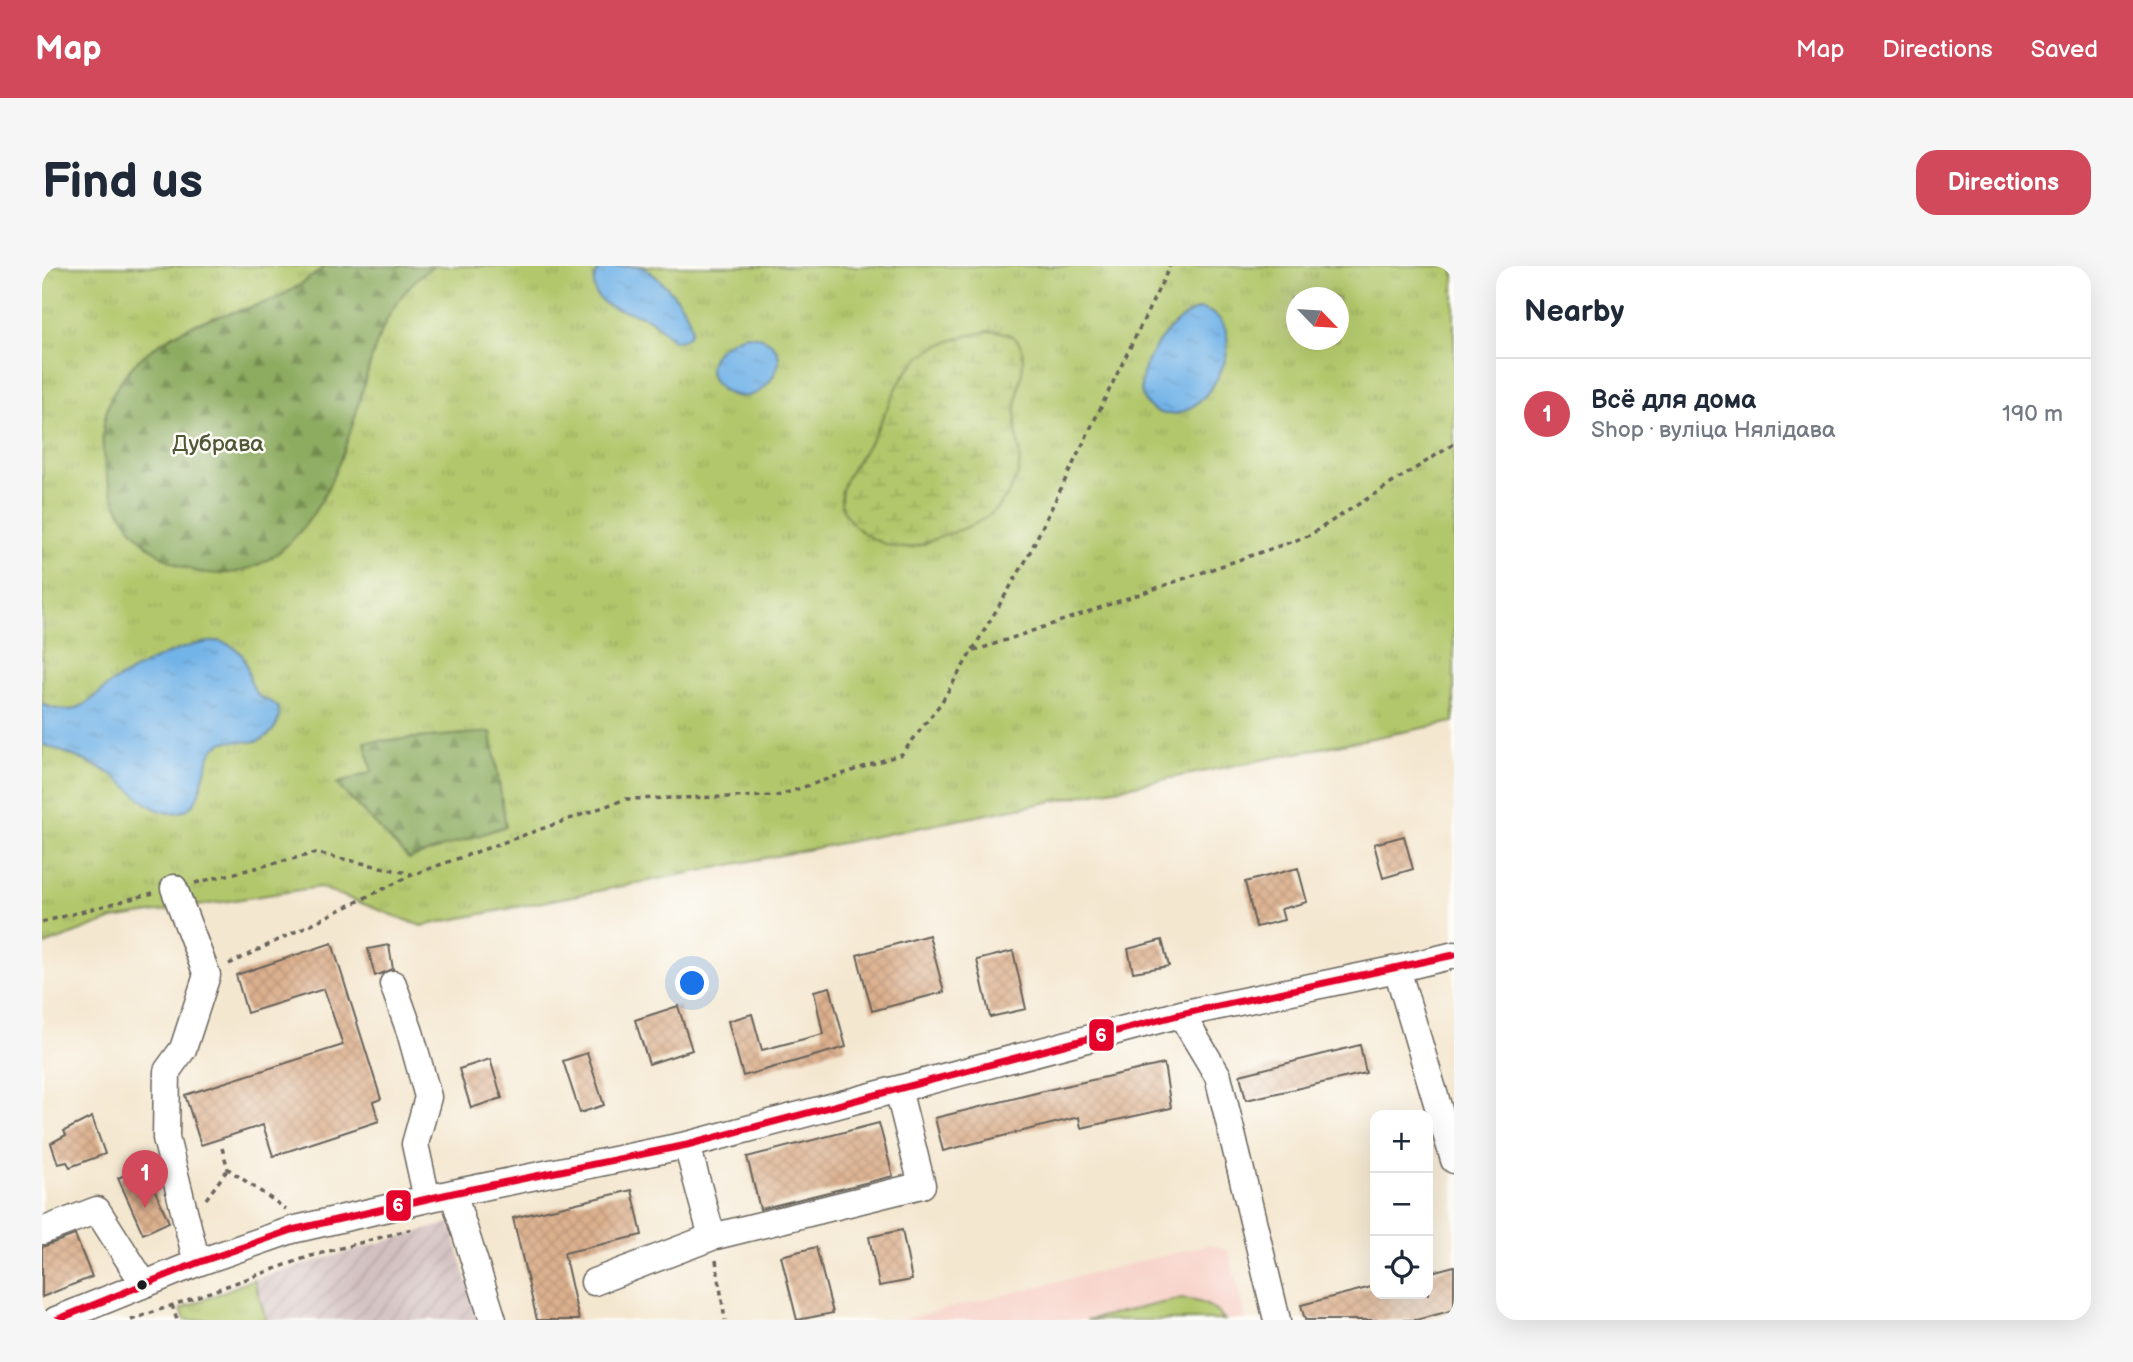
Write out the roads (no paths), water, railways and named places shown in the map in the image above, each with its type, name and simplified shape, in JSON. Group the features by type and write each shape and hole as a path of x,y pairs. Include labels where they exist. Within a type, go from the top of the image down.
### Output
{"street":[{"path":"174,888 206,975 183,1049 167,1071 166,1138 197,1263"},
{"path":"56,1320 197,1263 292,1230 453,1193 687,1145 1181,1014 1454,956"},
{"path":"1397,970 1454,1160"},
{"path":"393,984 428,1097 415,1144 427,1199"},
{"path":"1181,1014 1218,1076 1277,1320"},
{"path":"594,1282 712,1237 922,1185 898,1090"},
{"path":"687,1145 712,1237"},
{"path":"453,1193 493,1320"},
{"path":"42,1231 97,1210 145,1284"}],"water":[{"path":"603,266 641,267 660,281 688,317 691,329 687,337 675,341 649,319 601,301 596,294 594,283"},
{"path":"1201,309 1218,318 1227,333 1227,352 1221,372 1210,390 1195,405 1178,413 1161,413 1147,404 1141,391 1143,375 1160,340 1173,325 1187,314"},
{"path":"745,335 757,336 772,344 779,361 770,381 756,393 741,396 727,393 716,384 711,372 712,359 723,346"},
{"path":"219,641 239,651 244,657 252,686 259,697 276,705 278,720 273,730 261,740 232,741 218,745 209,758 197,798 192,806 184,811 173,813 155,809 111,774 42,744 42,704 62,710 74,709 148,663 191,646"}],"place":[{"name":"Всё для дома","path":"145,1208"}],"park label":[{"name":"Дубрава","path":"218,444"}]}
